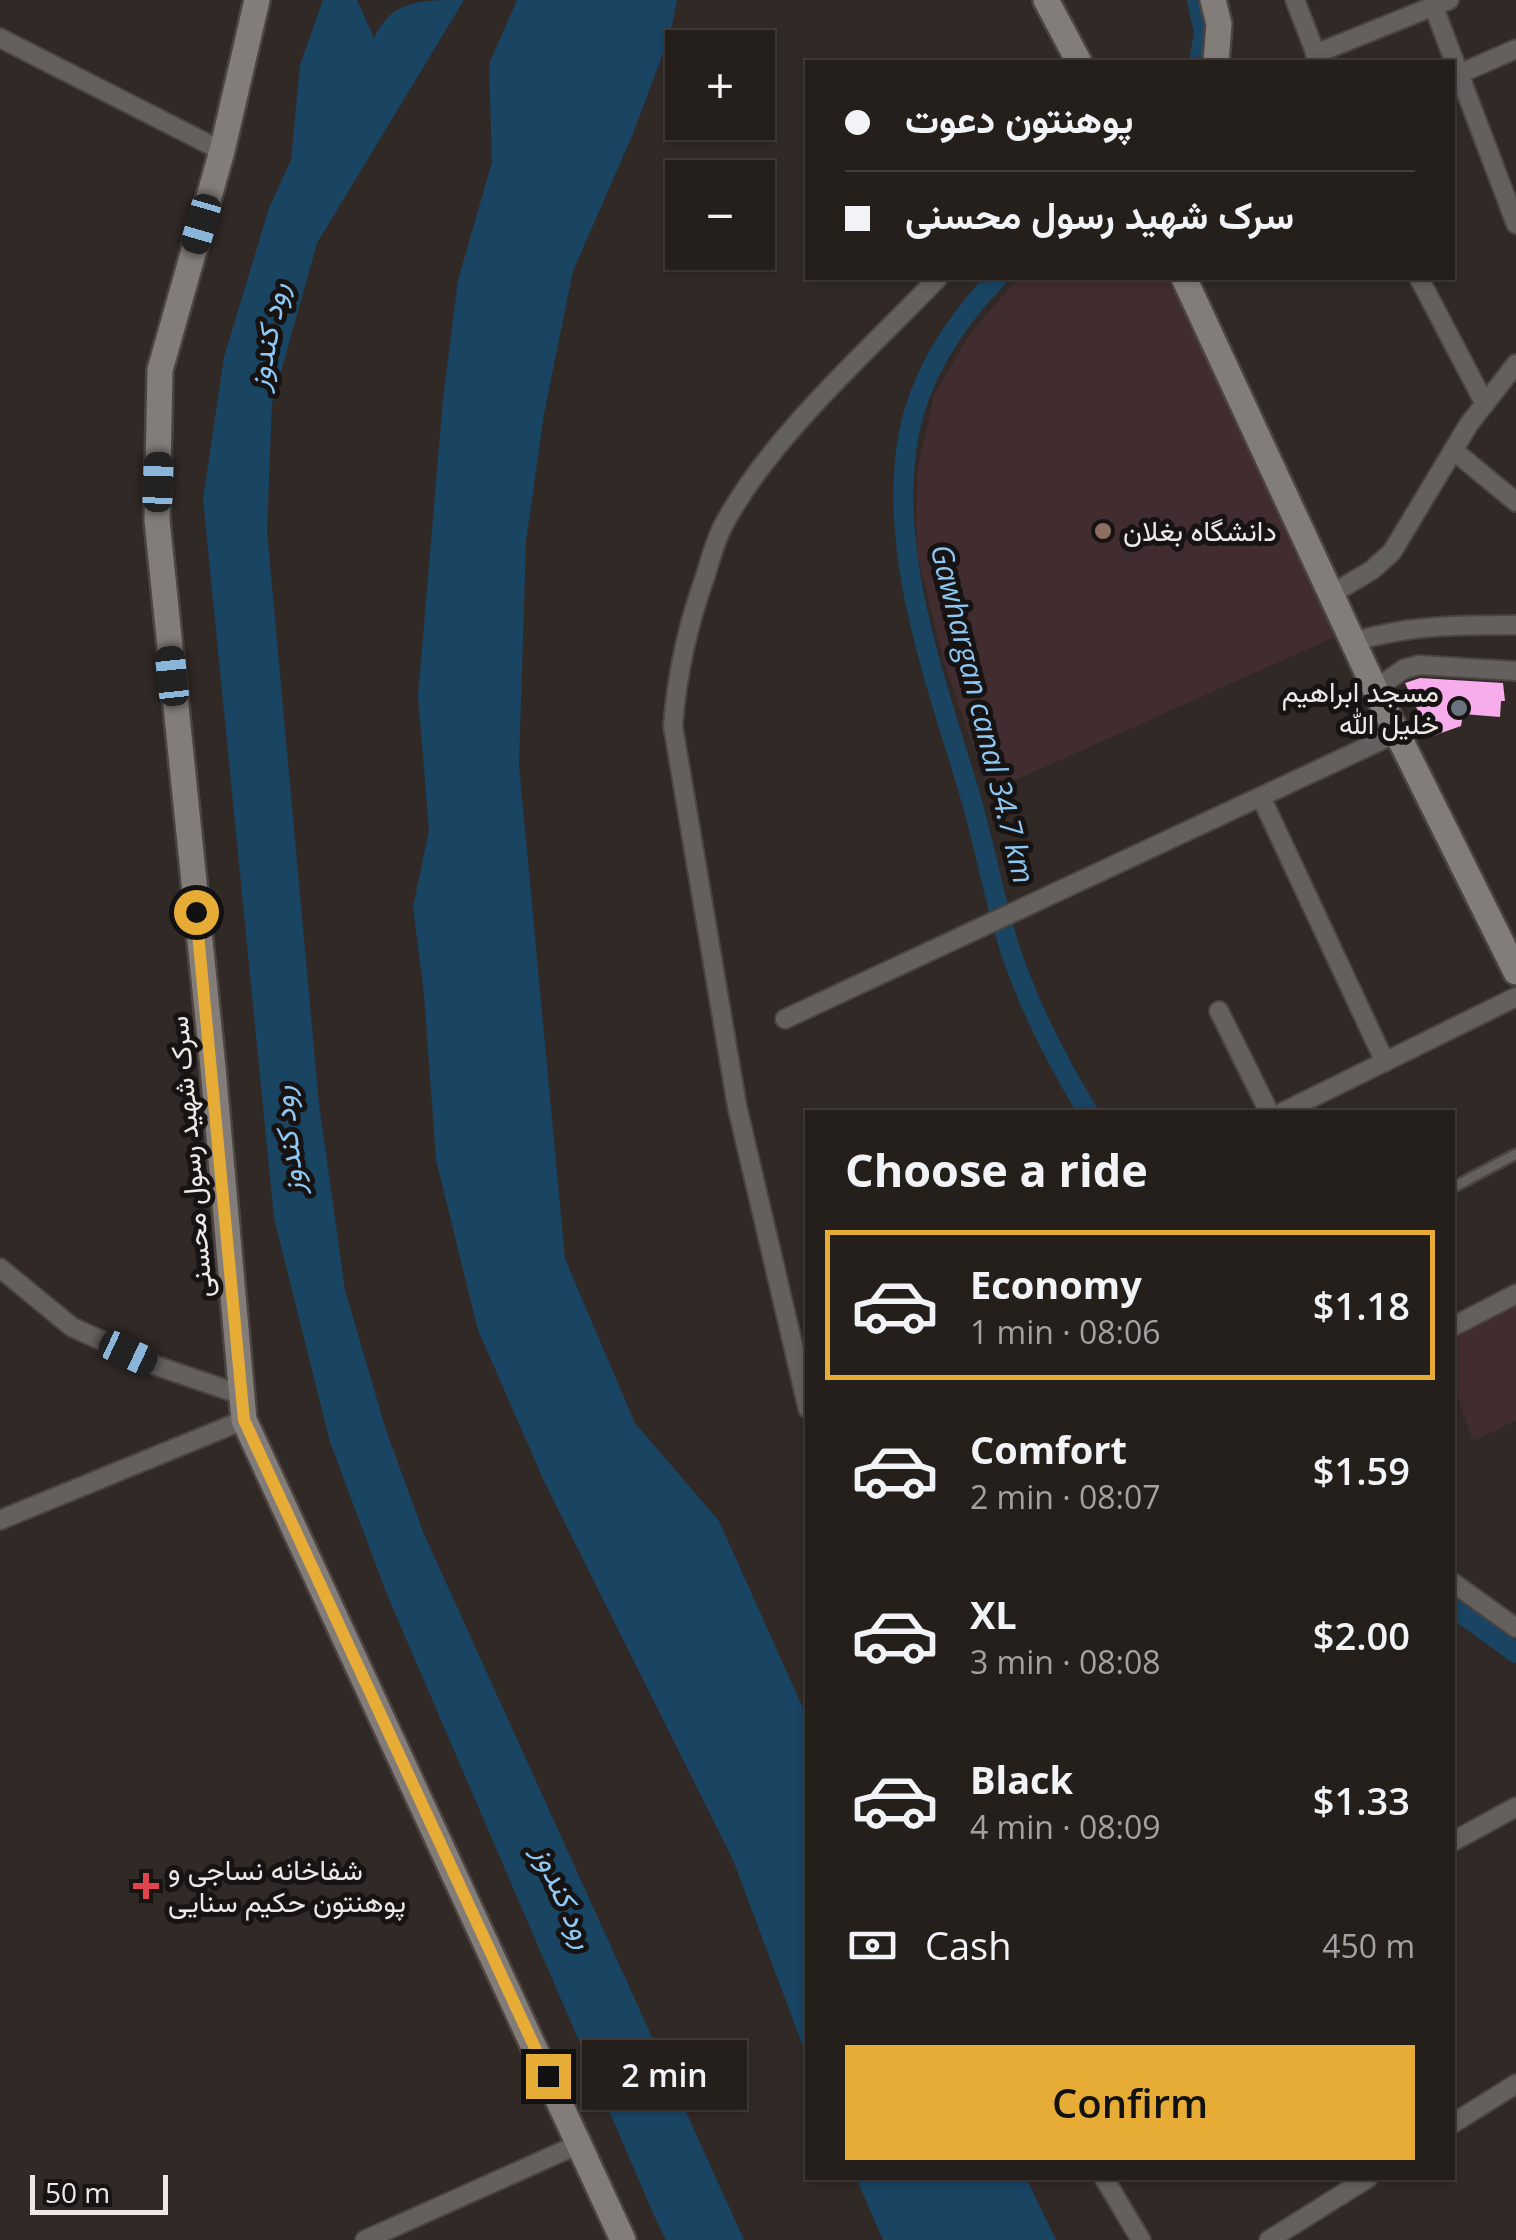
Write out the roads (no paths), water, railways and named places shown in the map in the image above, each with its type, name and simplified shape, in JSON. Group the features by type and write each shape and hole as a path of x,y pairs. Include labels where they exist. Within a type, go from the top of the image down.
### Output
{"street":[{"name":"سرک شهید رسول محسنی","path":"256,0 222,151 160,370 156,520 213,1068 243,1408 623,2240"},
{"path":"1046,0 1078,60"},
{"path":"1213,0 1219,24 1216,60"},
{"path":"1295,0 1317,58 1441,2 1459,74 1516,224"},
{"path":"0,38 222,151"},
{"path":"1459,74 1516,49"},
{"path":"805,1382 802,1356 738,1106 673,726 676,678 686,631 721,530 747,486 779,444 936,280"},
{"path":"1185,280 1330,595 1516,972"},
{"path":"1421,280 1485,404"},
{"path":"1330,595 1372,570 1392,552 1453,450 1516,364"},
{"path":"1453,450 1516,502"},
{"path":"1353,642 1388,631 1435,625 1516,626"},
{"path":"1375,689 1404,669 1419,665 1516,672"},
{"path":"785,1020 1397,733"},
{"path":"1260,797 1385,1062"},
{"path":"1286,1110 1516,996"},
{"path":"1219,1011 1267,1110"},
{"path":"0,1268 72,1327 243,1408"},
{"path":"1455,1325 1516,1294"},
{"path":"0,1520 243,1408"},
{"path":"1455,1584 1516,1628"},
{"path":"1455,1840 1516,1806"},
{"path":"1455,2122 1516,2084"},
{"path":"365,2240 579,2144"},
{"path":"1105,2180 1141,2240"},
{"path":"1268,2240 1365,2180"}],"lane":[{"path":"1455,1186 1516,1154"}],"water":[{"name":"رود کندوز","path":"323,0 357,0 374,38 381,25 399,9 420,2 464,0 317,243 272,404 267,531 319,1104 345,1290 386,1430 424,1534 744,2240 666,2240 653,2213 388,1597 330,1442 274,1218 203,499 224,357 269,208 291,160 300,65"},
{"path":"517,0 677,0 671,30 665,30 665,48 632,136 573,271 544,414 526,541 519,765 565,1259 635,1423 719,1521 805,1713 805,2052 733,1860 544,1481 478,1330 436,1160 424,994 413,907 429,830 418,696 443,399 458,280 492,162 489,64"},
{"path":"857,2180 1027,2180 1056,2240 883,2240"}],"waterway":[{"name":"Gawhargan canal 34.7 km","path":"1197,0 1204,32 1199,60"},
{"name":"Gawhargan canal 34.7 km","path":"995,280 942,349 915,411 904,478 909,570 930,663 1010,949 1044,1033 1087,1110"},
{"name":"Gawhargan canal 34.7 km","path":"1455,1609 1516,1653"}],"place":[{"name":"دانشگاه بغلان","path":"1103,531"},
{"name":"مسجد ابراهیم خلیل الله","path":"1459,708"},
{"name":"شفاخانه نساجی و پوهنتون حکیم سنایی","path":"146,1886"}]}
